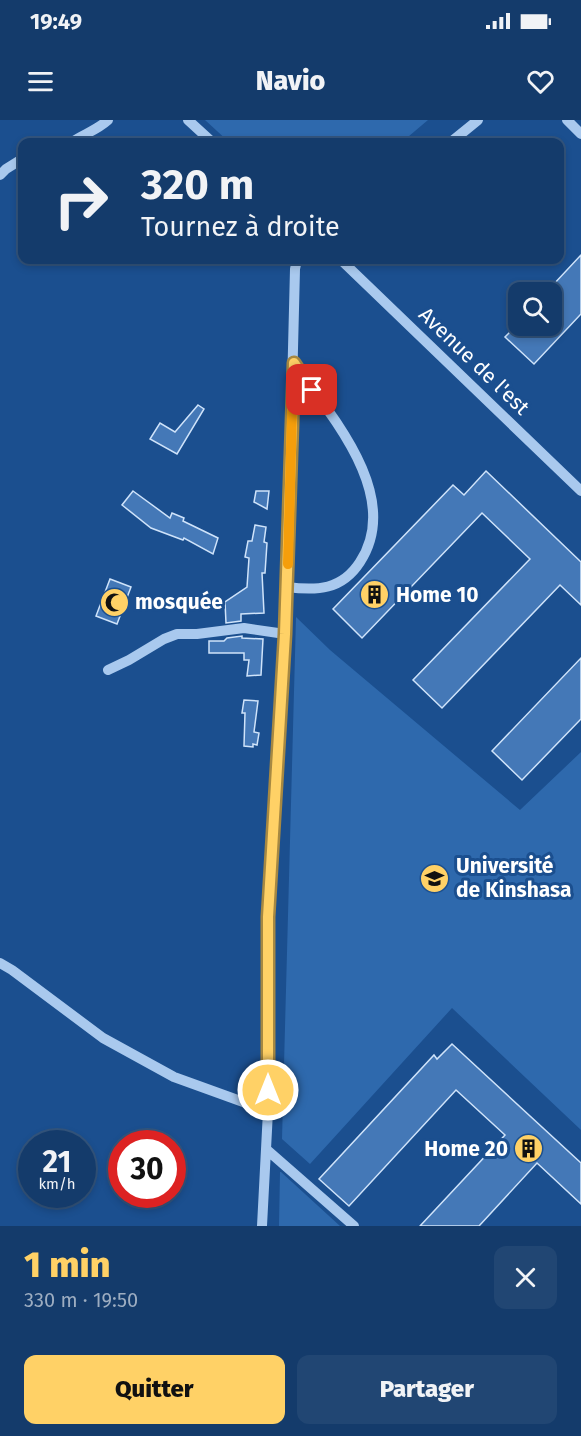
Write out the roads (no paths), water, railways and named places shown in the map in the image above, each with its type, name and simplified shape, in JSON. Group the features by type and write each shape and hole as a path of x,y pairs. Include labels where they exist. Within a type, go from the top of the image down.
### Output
{"street":[{"path":"78,138 100,127 108,120"},
{"path":"188,120 208,138"},
{"path":"457,138 478,120"},
{"path":"567,120 581,134"},
{"path":"0,176 18,162"},
{"path":"262,1226 268,1111 268,917 285,634 296,264"},
{"name":"Avenue de l'est","path":"345,264 581,491"},
{"path":"287,587 313,591 336,584 354,571 369,548 374,522 371,493 351,447 294,363"},
{"path":"108,670 177,634 244,628 285,634"},
{"path":"0,963 113,1043 174,1077 268,1111"},
{"path":"266,1149 354,1226"}],"place":[{"name":"Home 10","path":"375,595"},
{"name":"mosquée","path":"114,602"},
{"name":"Université de Kinshasa","path":"435,878"},
{"name":"Home 20","path":"529,1149"}]}
